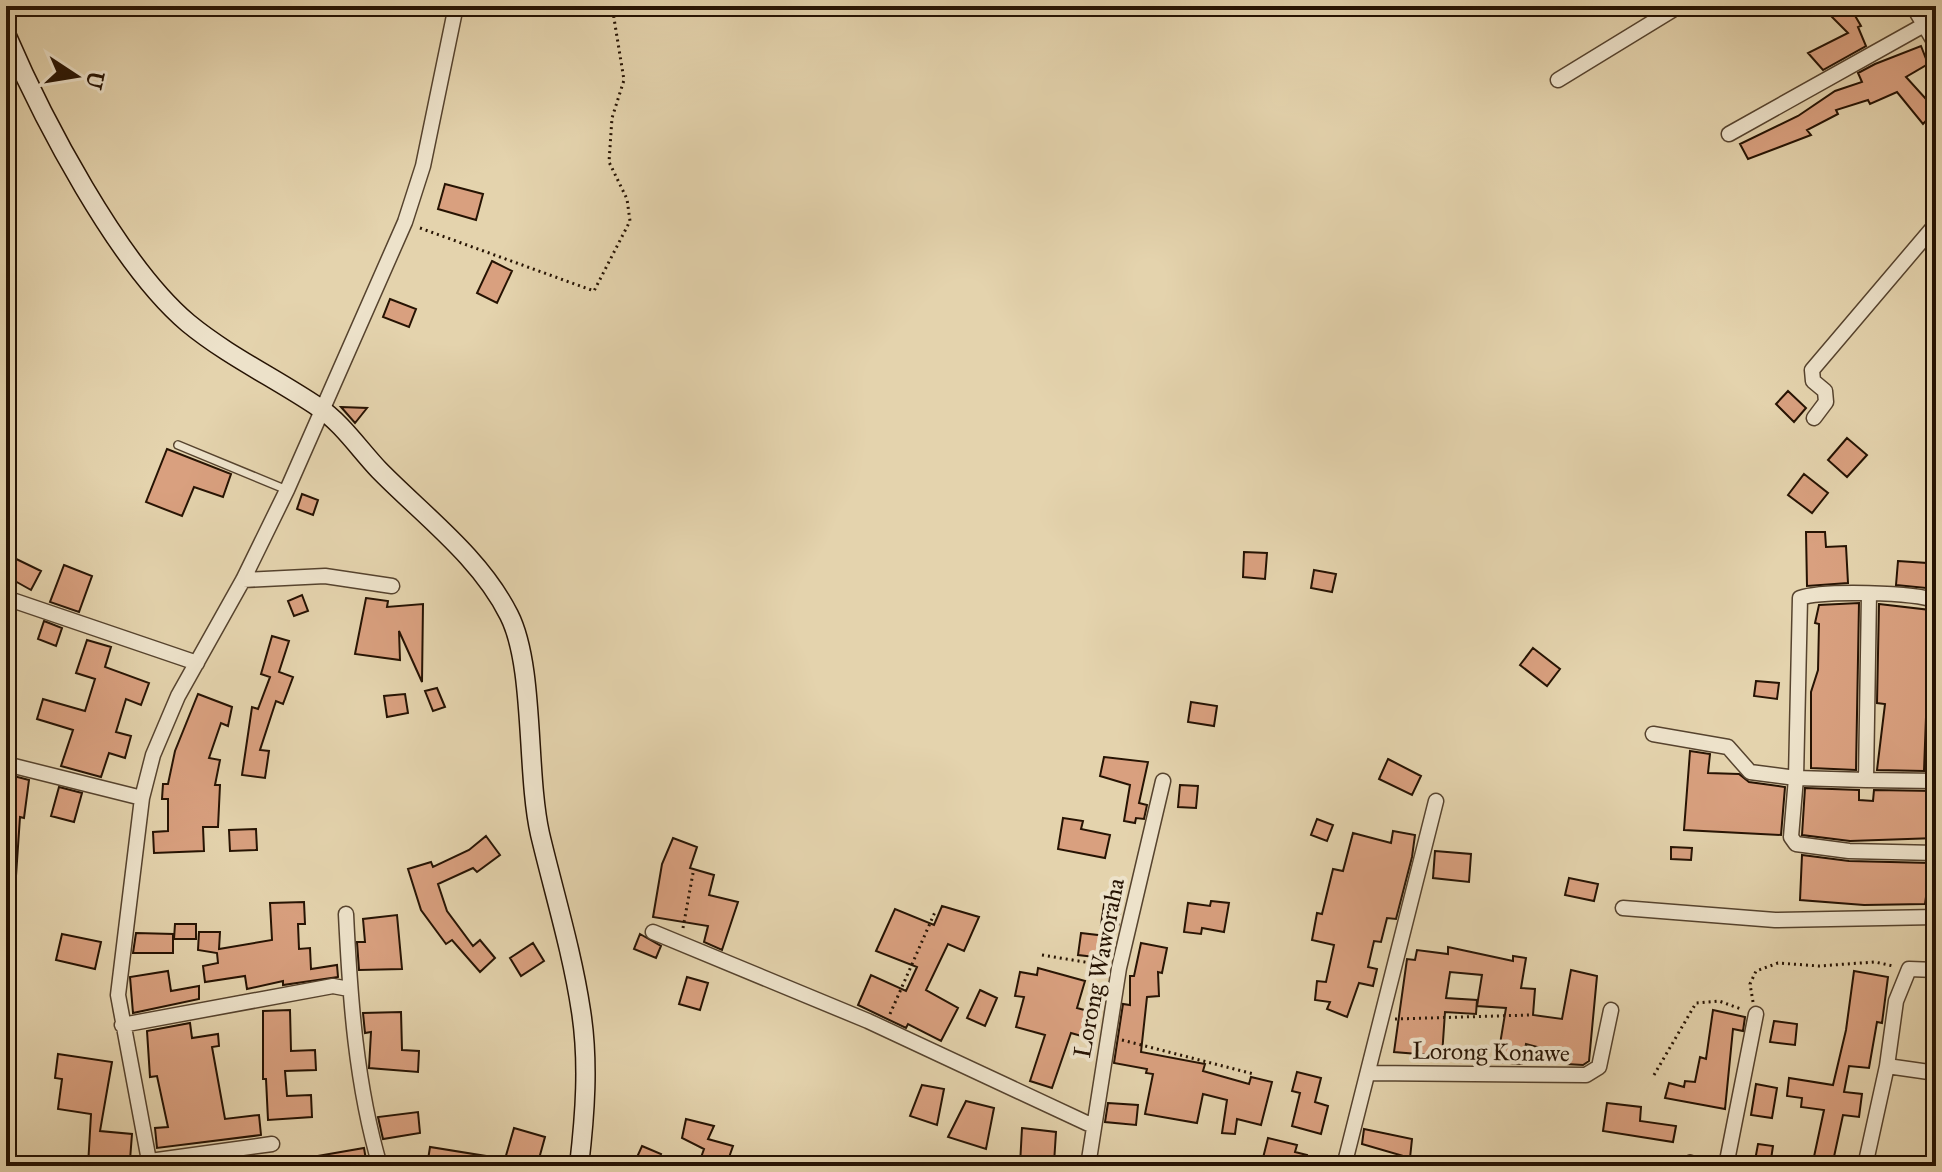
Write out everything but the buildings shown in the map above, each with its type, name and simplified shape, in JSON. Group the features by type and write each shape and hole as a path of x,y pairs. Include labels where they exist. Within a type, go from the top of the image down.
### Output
{"main road":[{"path":"6,34 25,77 77,174 156,290 186,321 229,353 322,409 442,530 501,601 518,639 534,803 581,1012 585,1103 579,1166"}],"street":[{"path":"272,1144 150,1164 118,995 142,798 166,723 243,580 287,490 405,222 423,166 456,6"},
{"path":"1558,80 1679,6"},
{"path":"1913,6 1936,45"},
{"path":"1729,134 1924,25"},
{"path":"1814,418 1826,402 1825,391 1813,381 1812,370 1936,224"},
{"path":"243,580 325,576 392,586"},
{"path":"1936,601 1917,596 1869,594 1805,596 1798,601 1796,778 1791,837 1796,844 1849,851 1936,853"},
{"path":"1866,780 1869,594"},
{"path":"6,598 197,663"},
{"path":"1653,734 1721,745 1733,751 1750,772 1796,778 1936,781"},
{"path":"6,764 142,798"},
{"name":"Lorong Waworaha","path":"1088,1166 1119,968 1163,781"},
{"name":"Lorong Konawe","path":"1344,1166 1436,801"},
{"path":"1623,908 1775,920 1936,917"},
{"path":"346,914 349,989 364,1102 380,1166"},
{"path":"653,932 883,1028 1093,1126"},
{"path":"1865,1166 1887,1066 1896,1001 1909,969 1936,970"},
{"path":"122,1025 333,986 349,989"},
{"name":"Lorong Konawe","path":"1369,1073 1586,1075 1599,1067 1611,1010"},
{"path":"1726,1166 1756,1014"},
{"path":"1887,1066 1936,1073"}],"lane":[{"path":"178,445 287,490"},
{"path":"1690,1159 1713,1166"}],"path":[{"path":"405,222 594,291 630,221 627,199 609,162 612,118 624,80 612,6"},
{"path":"680,944 693,873"},
{"path":"883,1028 935,912"},
{"path":"1042,955 1119,968"},
{"path":"1756,1014 1750,984 1756,971 1778,963 1819,966 1875,962 1909,969"},
{"path":"1654,1075 1696,1003 1719,1001 1756,1014"},
{"path":"1383,1019 1530,1015"},
{"path":"1106,1036 1254,1074"}]}
